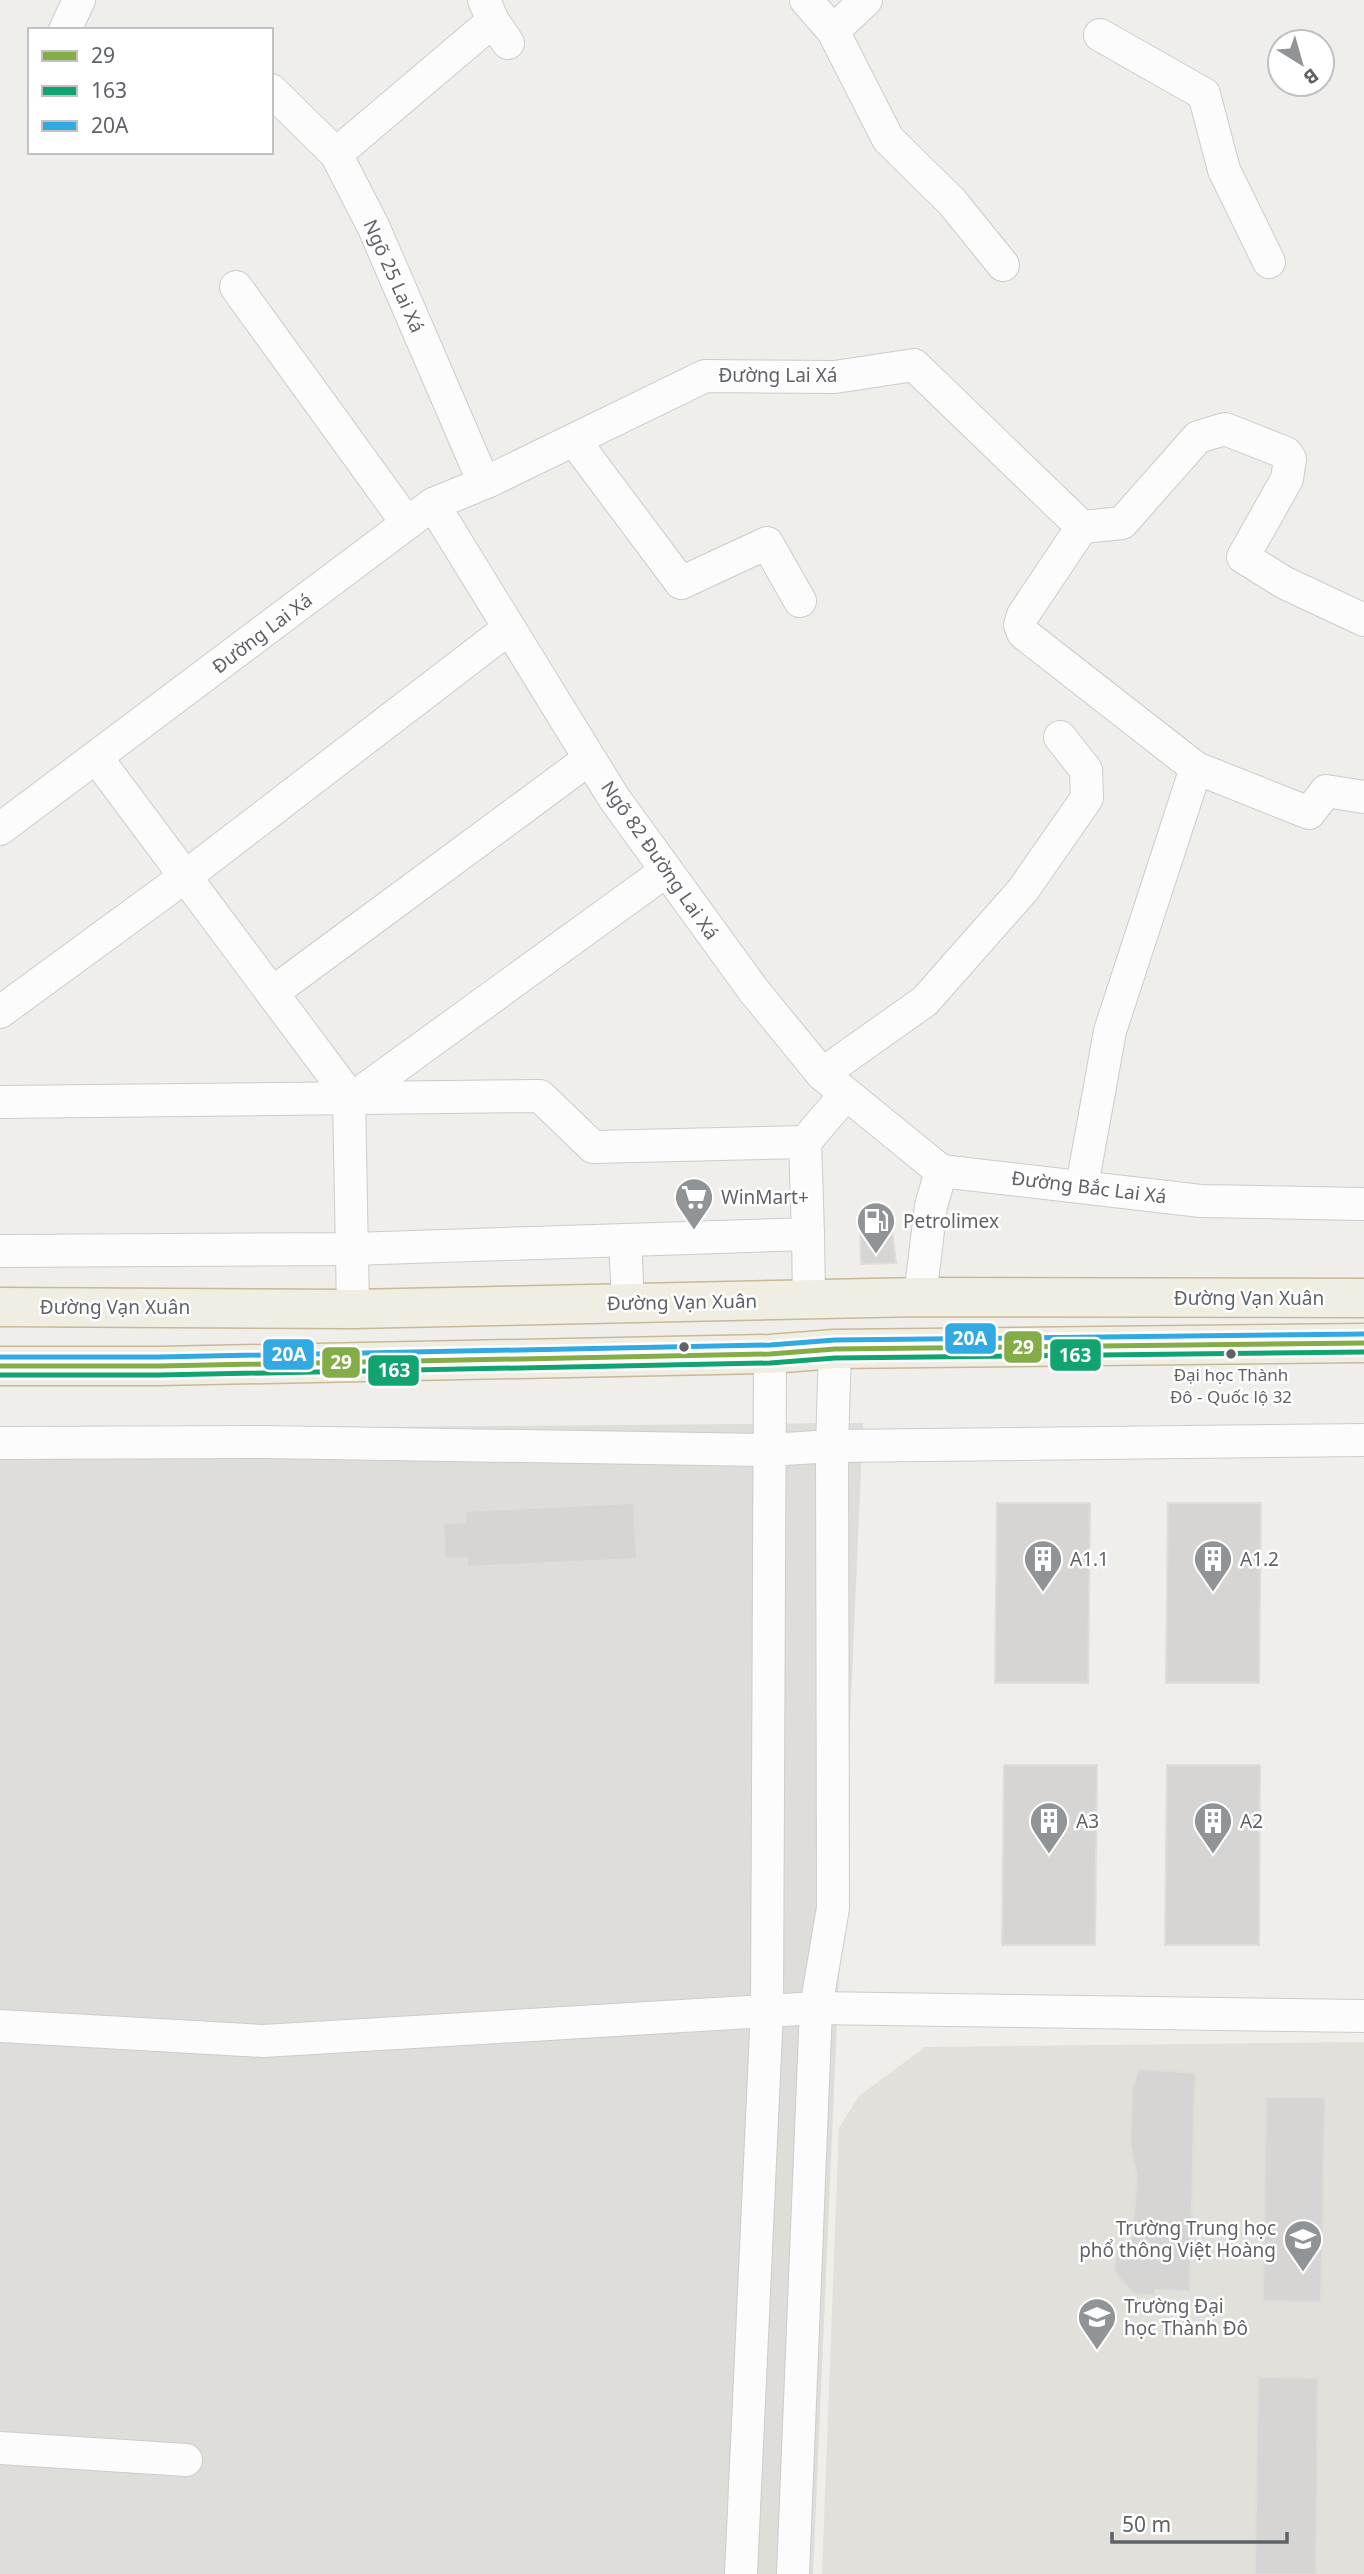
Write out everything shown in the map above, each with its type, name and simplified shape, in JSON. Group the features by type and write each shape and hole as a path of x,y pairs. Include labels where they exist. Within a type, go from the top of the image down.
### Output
{"highway":[{"name":"Đường Vạn Xuân","path":"11,1307 353,1309 920,1297 1364,1298"},
{"path":"11,1307 12,1365 173,1366 770,1354 835,1349 1364,1343"}],"street":[{"path":"66,28 79,0"},
{"path":"806,0 833,31 888,139 952,202 1003,265"},
{"path":"833,31 866,0"},
{"path":"336,154 495,21"},
{"path":"1100,35 1204,94 1224,170 1269,262"},
{"name":"Ngõ 25 Lai Xá","path":"273,92 336,154 374,228 484,483"},
{"path":"236,287 407,523"},
{"name":"Đường Lai Xá","path":"0,829 433,504 484,483 705,376 835,377 914,366 1082,527"},
{"path":"1364,620 1285,583 1243,557 1287,479 1290,459 1277,449 1225,429 1198,437 1122,523 1082,527 1023,615 1020,625 1023,633 1196,768 1309,813 1326,791 1364,797"},
{"path":"574,440 681,583 767,543 800,601"},
{"name":"Ngõ 82 Đường Lai Xá","path":"433,504 589,759 666,871 754,991 822,1074 941,1171"},
{"path":"0,1012 186,876 508,629"},
{"path":"822,1074 925,1001 1030,879 1087,798 1086,770 1060,737"},
{"path":"96,757 351,1097 353,1309"},
{"path":"272,993 589,759"},
{"path":"1082,1186 1110,1031 1196,768"},
{"path":"351,1097 666,871"},
{"path":"809,1299 805,1142 846,1094"},
{"path":"0,1102 540,1096 593,1147 805,1142"},
{"path":"920,1297 931,1206 941,1171"},
{"name":"Đường Bắc Lai Xá","path":"941,1171 1200,1201 1364,1203"},
{"path":"0,1251 352,1249 808,1234"},
{"path":"625,1240 628,1303"},
{"path":"793,2574 816,2008 833,1908 832,1446 835,1349"},
{"path":"741,2574 767,2010 770,1354"},
{"path":"0,1443 265,1442 769,1450 832,1446 1364,1440"},
{"path":"0,2026 263,2041 816,2008 1364,2015"},
{"path":"0,2448 186,2460"}],"shaded area":[{"path":"863,1423 813,2574 0,2574 0,1430"},
{"name":"Trường Đại học Thành Đô","path":"1364,2042 1364,2574 822,2574 839,2128 859,2096 925,2047"}],"building":[{"path":"860,1229 892,1229 896,1263 861,1264"},
{"path":"634,1503 637,1559 467,1567 467,1558 445,1559 443,1523 466,1522 465,1511"},
{"name":"A1.1","path":"997,1503 1090,1503 1088,1683 995,1683"},
{"name":"A1.2","path":"1168,1503 1261,1503 1259,1683 1166,1683"},
{"name":"A3","path":"1004,1765 1097,1765 1095,1945 1002,1945"},
{"name":"A2","path":"1167,1765 1260,1765 1259,1945 1165,1945"},
{"path":"1139,2069 1195,2073 1190,2291 1155,2290 1155,2295 1134,2294 1114,2272 1116,2252 1132,2237 1137,2177 1131,2146 1132,2089"},
{"path":"1266,2097 1325,2097 1321,2302 1263,2301"},
{"path":"1258,2377 1318,2378 1316,2574 1255,2574"}],"transit line":[{"name":"20A","path":"0,1357 159,1357 770,1345 835,1340 1364,1334"},
{"name":"29","path":"0,1366 159,1366 770,1354 835,1349 1364,1343"},
{"name":"163","path":"0,1375 159,1375 770,1363 835,1358 1364,1352"}],"place":[{"name":"WinMart+","path":"694,1231"},
{"name":"Petrolimex","path":"876,1255"},
{"name":"Đại học Thành Đô - Quốc lộ 32","path":"1231,1354"},
{"name":"A1.1","path":"1043,1593"},
{"name":"A1.2","path":"1213,1593"},
{"name":"A3","path":"1049,1855"},
{"name":"A2","path":"1213,1855"},
{"name":"Trường Trung học phổ thông Việt Hoàng","path":"1303,2273"},
{"name":"Trường Đại học Thành Đô","path":"1097,2351"}]}
